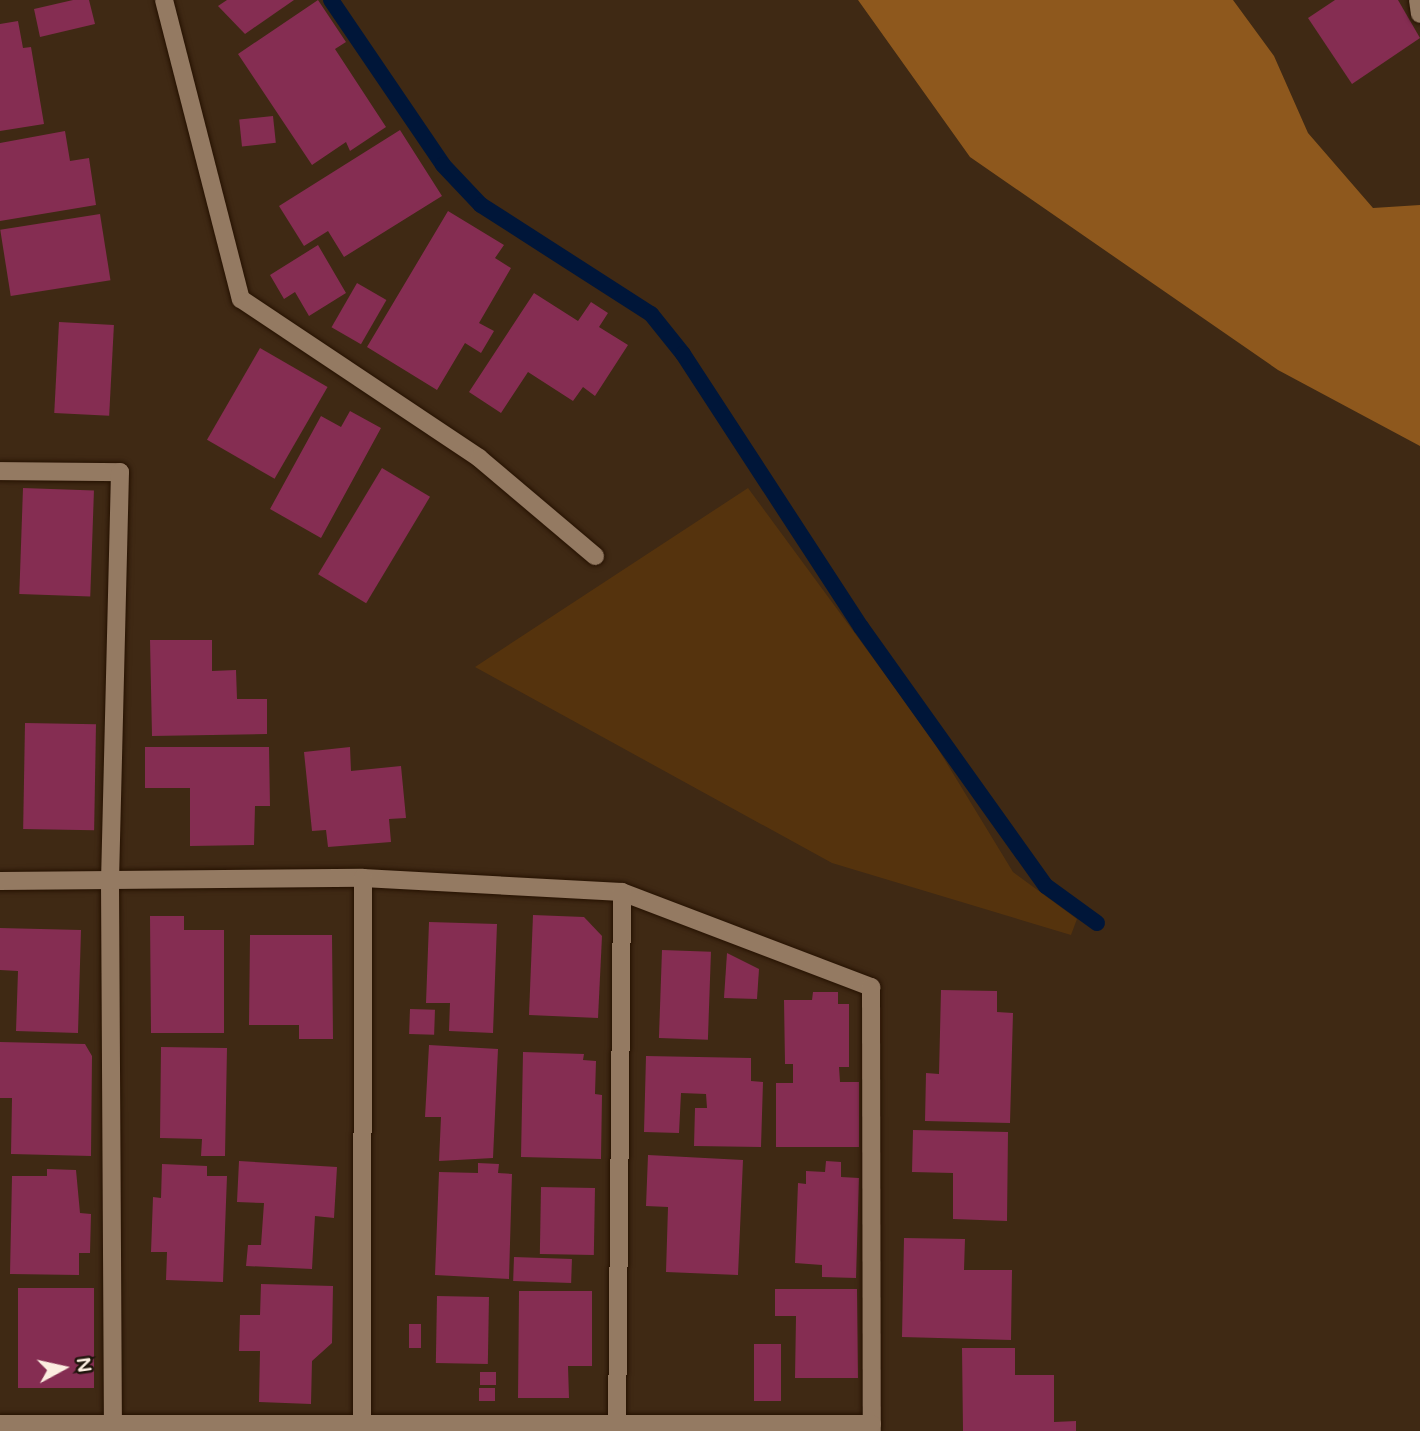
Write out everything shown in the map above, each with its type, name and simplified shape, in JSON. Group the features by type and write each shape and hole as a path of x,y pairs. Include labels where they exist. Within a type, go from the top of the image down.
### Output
{"street":[{"path":"164,0 241,299 478,458 595,556"},
{"path":"1418,0 1420,14"},
{"path":"0,471 120,472 110,882 113,1428"},
{"path":"362,1426 363,878"},
{"path":"0,881 363,878 622,892 871,987 872,1428 113,1428 0,1424"},
{"path":"617,1427 622,892"}],"shaded area":[{"path":"858,0 1233,0 1274,56 1308,133 1373,208 1420,205 1420,446 1278,370 970,157"},
{"path":"748,488 929,734 1013,872 1077,919 1071,935 832,863 475,667"}],"building":[{"path":"73,0 89,0 95,24 40,37 34,9"},
{"path":"227,0 294,0 245,34 218,6"},
{"path":"318,0 346,42 335,49 386,127 350,151 346,142 312,165 238,54"},
{"path":"1335,0 1398,0 1420,38 1352,84 1308,18"},
{"path":"18,21 23,48 31,47 44,124 0,131 0,24"},
{"path":"273,116 276,143 242,146 239,120"},
{"path":"400,130 442,196 344,257 328,231 304,246 279,206"},
{"path":"65,131 70,161 89,158 96,205 0,221 0,143"},
{"path":"448,211 504,245 495,258 511,268 479,323 494,331 481,353 465,343 437,390 367,347"},
{"path":"100,214 110,280 11,296 0,230"},
{"path":"318,245 346,293 309,316 295,292 284,299 270,275"},
{"path":"357,283 386,300 361,344 332,327"},
{"path":"534,293 578,321 591,302 608,313 599,327 628,345 595,396 583,387 573,401 528,372 501,413 469,392"},
{"path":"59,322 114,325 109,416 54,413"},
{"path":"260,348 328,387 275,479 207,440"},
{"path":"350,411 381,428 321,538 270,509 321,416 341,427"},
{"path":"382,468 430,497 366,603 318,574"},
{"path":"23,488 94,490 90,596 19,594"},
{"path":"150,640 212,640 212,671 236,670 237,699 267,699 267,734 152,736"},
{"path":"25,723 96,724 94,830 23,829"},
{"path":"145,747 269,747 270,806 255,806 254,845 190,846 190,788 145,788"},
{"path":"350,747 351,771 401,766 406,818 389,819 391,842 328,847 326,830 312,831 304,752"},
{"path":"533,915 584,917 602,936 598,1018 529,1015"},
{"path":"150,916 184,916 184,930 224,930 224,1033 151,1033"},
{"path":"429,922 497,924 493,1033 449,1031 450,1003 426,1003"},
{"path":"0,928 81,930 78,1033 16,1031 18,971 0,970"},
{"path":"250,935 332,935 333,1039 299,1039 299,1025 249,1025"},
{"path":"662,950 711,952 708,1040 659,1038"},
{"path":"727,953 759,969 757,999 724,998"},
{"path":"941,990 997,991 997,1012 1013,1013 1010,1123 925,1121 926,1073 939,1074"},
{"path":"813,992 838,992 838,1004 849,1004 849,1067 839,1067 840,1082 859,1082 859,1147 776,1147 776,1083 793,1083 793,1064 785,1064 784,1000 812,1000"},
{"path":"410,1009 435,1010 434,1035 409,1034"},
{"path":"0,1042 85,1044 92,1056 91,1156 11,1154 12,1098 0,1098"},
{"path":"429,1045 498,1049 493,1158 439,1161 441,1117 425,1117"},
{"path":"161,1047 227,1048 225,1156 201,1156 202,1139 160,1138"},
{"path":"523,1052 584,1054 583,1060 596,1061 595,1094 602,1095 601,1159 521,1157"},
{"path":"646,1056 751,1058 751,1081 763,1082 761,1147 694,1146 695,1108 707,1108 706,1094 681,1093 679,1133 644,1132"},
{"path":"913,1130 1008,1132 1007,1221 953,1219 953,1173 912,1172"},
{"path":"648,1155 743,1160 738,1275 666,1272 668,1207 646,1206"},
{"path":"239,1161 337,1167 334,1218 315,1216 312,1269 246,1266 248,1245 261,1245 264,1203 237,1202"},
{"path":"826,1161 841,1162 841,1177 859,1178 856,1278 822,1277 822,1265 795,1263 798,1183 806,1184 806,1171 825,1172"},
{"path":"478,1163 499,1164 498,1173 512,1174 509,1279 435,1275 439,1172 478,1173"},
{"path":"162,1164 207,1166 207,1176 227,1176 223,1282 166,1280 167,1252 151,1252 153,1197 161,1198"},
{"path":"47,1169 76,1170 80,1213 91,1214 90,1253 79,1253 79,1275 10,1274 12,1176 47,1176"},
{"path":"541,1187 595,1188 594,1255 540,1254"},
{"path":"904,1238 965,1239 964,1270 1012,1270 1011,1340 902,1337"},
{"path":"514,1257 572,1259 571,1283 513,1281"},
{"path":"261,1284 333,1286 332,1343 312,1361 311,1404 259,1402 260,1351 239,1351 240,1315 260,1315"},
{"path":"18,1288 94,1288 94,1388 18,1388"},
{"path":"775,1289 857,1289 858,1378 795,1378 796,1316 775,1316"},
{"path":"519,1291 592,1291 592,1366 568,1366 569,1398 518,1398"},
{"path":"437,1296 489,1297 488,1364 436,1363"},
{"path":"409,1324 421,1324 421,1348 409,1348"},
{"path":"754,1344 781,1344 781,1401 754,1401"},
{"path":"962,1348 1015,1348 1015,1375 1054,1375 1054,1422 1076,1421 1076,1431 963,1431"},
{"path":"480,1372 496,1372 496,1385 480,1385"},
{"path":"479,1388 495,1388 495,1401 479,1401"}],"waterway":[{"path":"331,0 443,165 481,205 651,314 683,354 861,627 1046,886 1097,923"}]}
